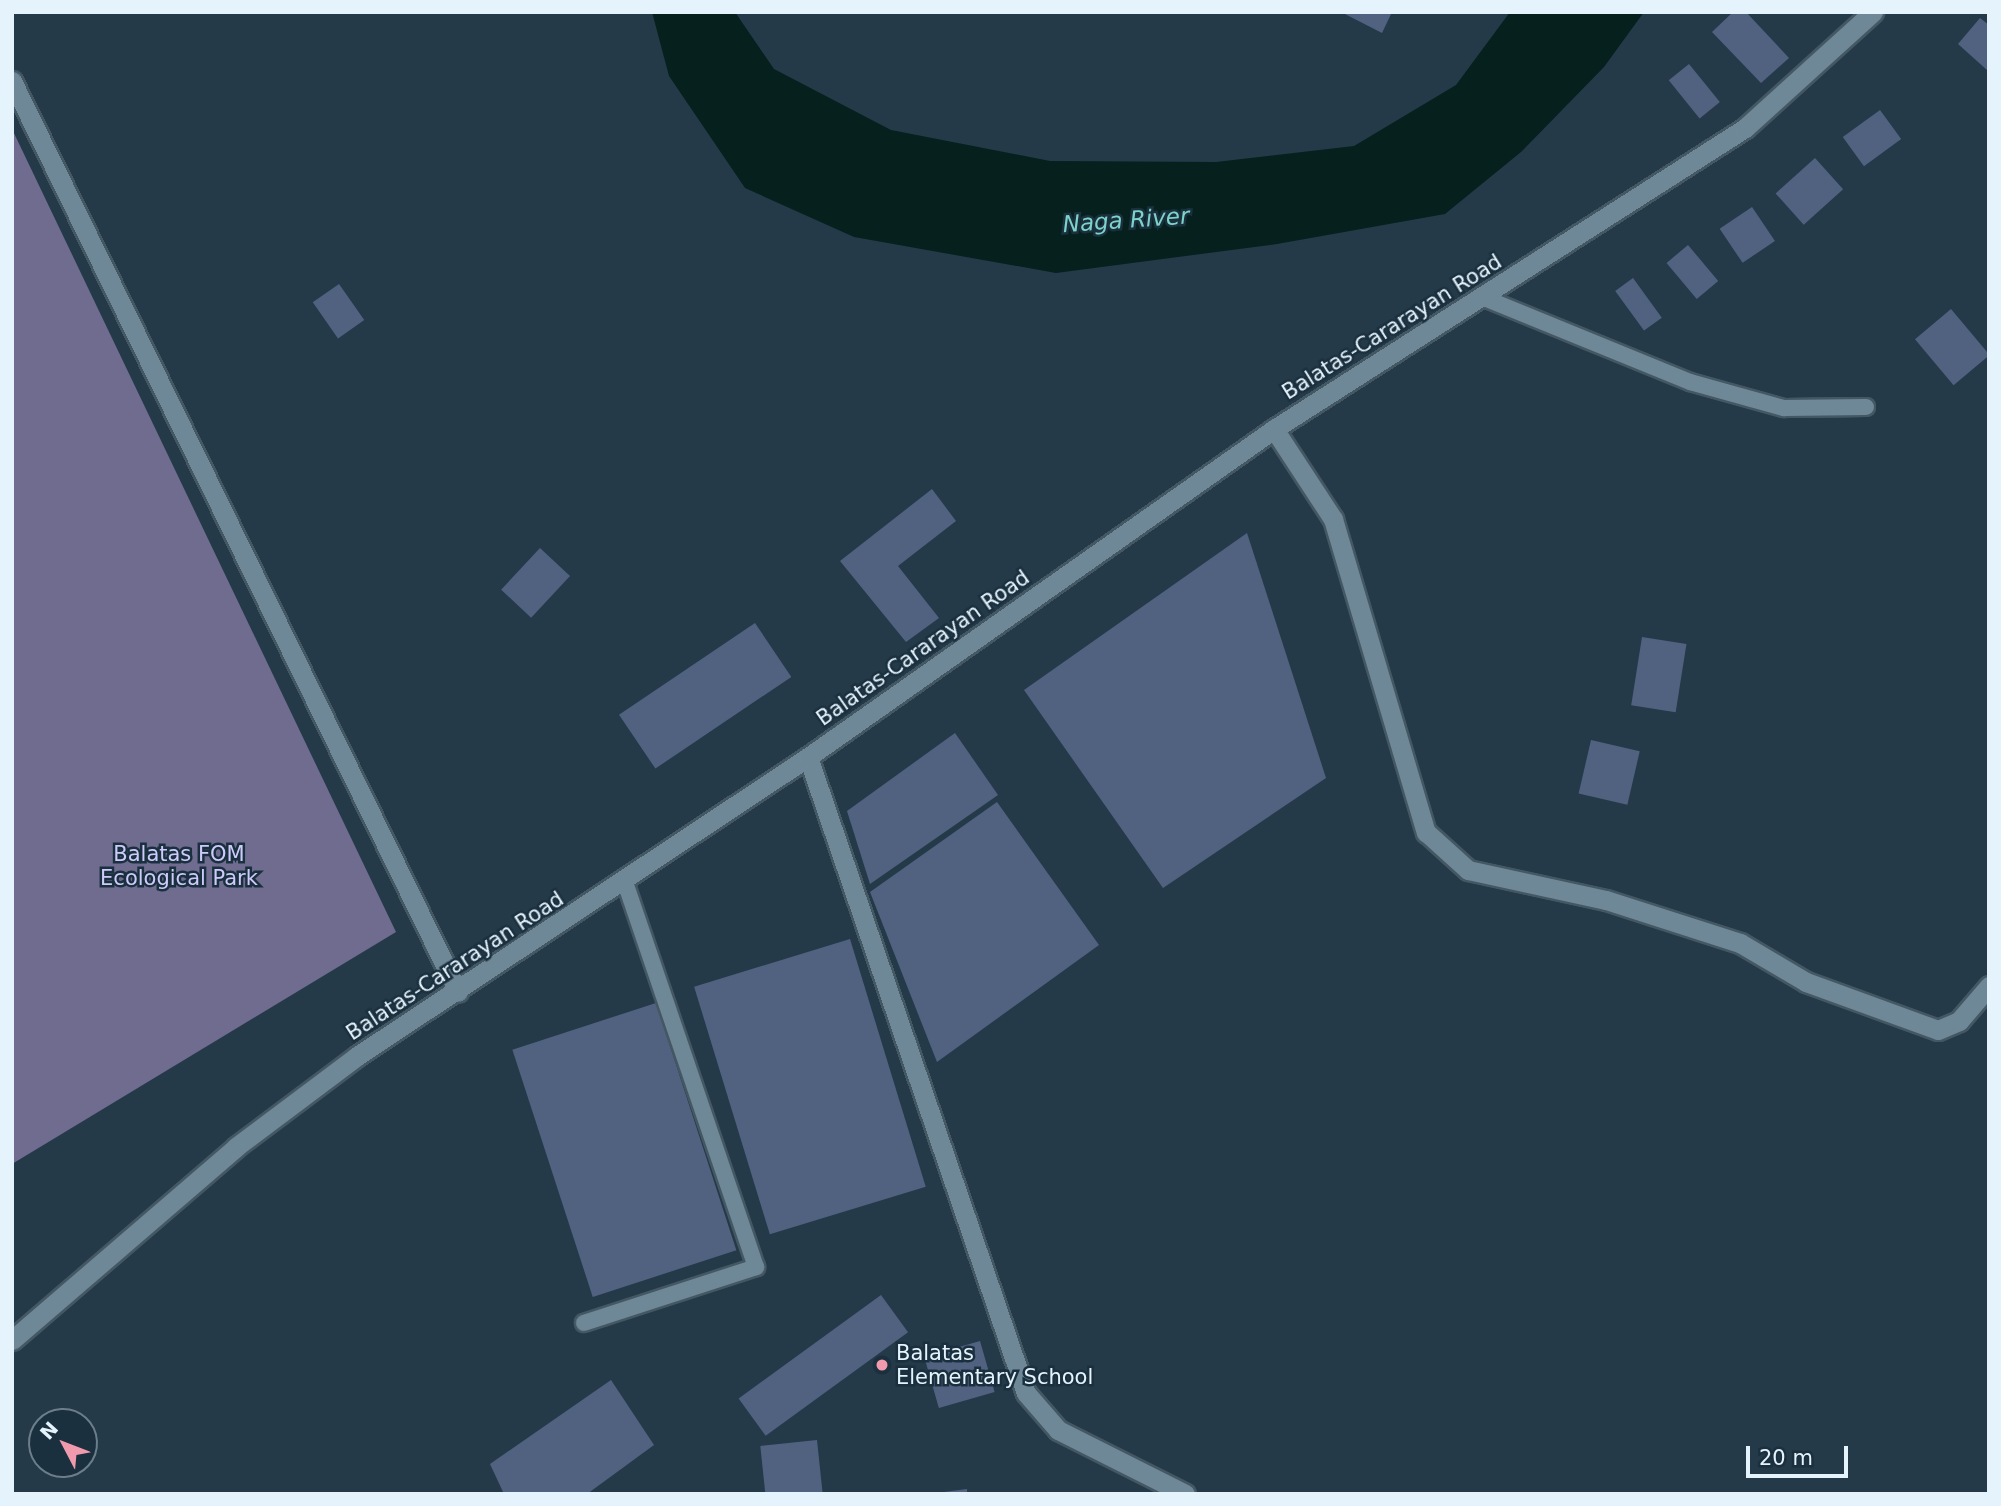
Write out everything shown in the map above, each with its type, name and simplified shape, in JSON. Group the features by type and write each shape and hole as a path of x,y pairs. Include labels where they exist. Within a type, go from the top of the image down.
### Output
{"street":[{"name":"Balatas-Cararayan Road","path":"12,1340 236,1147 357,1056 625,882 808,757 1274,429 1745,128 1872,12"},
{"path":"12,81 458,992"},
{"path":"1274,429 1333,519 1426,832 1468,870 1606,900 1740,943 1806,982 1938,1030 1959,1021 1989,986"},
{"path":"808,757 1026,1394 1058,1430 1185,1494"}],"lane":[{"path":"1482,297 1690,382 1784,408 1866,407"},
{"path":"584,1323 756,1267 625,882"}],"green space":[{"name":"Balatas FOM Ecological Park","path":"12,129 396,932 12,1164"}],"water":[{"name":"Naga River","path":"652,12 735,12 774,69 891,130 1050,161 1216,162 1354,146 1456,85 1510,12 1644,12 1604,67 1521,152 1445,214 1277,244 1056,273 854,237 745,188 669,76"}],"building":[{"path":"1341,12 1392,12 1382,33"},
{"path":"1733,12 1746,12 1789,58 1761,83 1712,32"},
{"path":"1980,18 1989,25 1987,70 1958,44"},
{"path":"1689,64 1720,102 1700,118 1669,80"},
{"path":"1880,110 1901,139 1864,166 1843,137"},
{"path":"1815,158 1843,189 1804,225 1776,193"},
{"path":"1752,207 1775,241 1743,263 1720,229"},
{"path":"1688,245 1718,281 1697,299 1667,263"},
{"path":"1633,278 1662,318 1644,331 1615,291"},
{"path":"339,284 364,320 338,338 313,302"},
{"path":"1951,309 1989,354 1954,385 1915,339"},
{"path":"932,489 956,521 898,566 939,618 906,642 840,561"},
{"path":"1247,533 1326,778 1163,888 1024,690"},
{"path":"540,548 570,576 531,618 501,590"},
{"path":"755,623 791,677 655,769 619,715"},
{"path":"1642,637 1686,644 1676,712 1631,705"},
{"path":"955,733 998,795 870,884 847,811"},
{"path":"1591,740 1640,751 1627,805 1579,794"},
{"path":"997,802 1099,945 937,1062 870,892"},
{"path":"850,939 926,1187 770,1234 694,987"},
{"path":"656,1003 736,1250 593,1297 512,1050"},
{"path":"881,1295 908,1332 766,1436 739,1398"},
{"path":"980,1341 995,1392 939,1408 924,1357"},
{"path":"611,1380 654,1445 587,1494 504,1494 490,1464"},
{"path":"817,1440 823,1494 765,1494 760,1446"},
{"path":"967,1489 967,1494 944,1494 944,1492"}],"place":[{"name":"Balatas Elementary School","path":"882,1365"}]}
